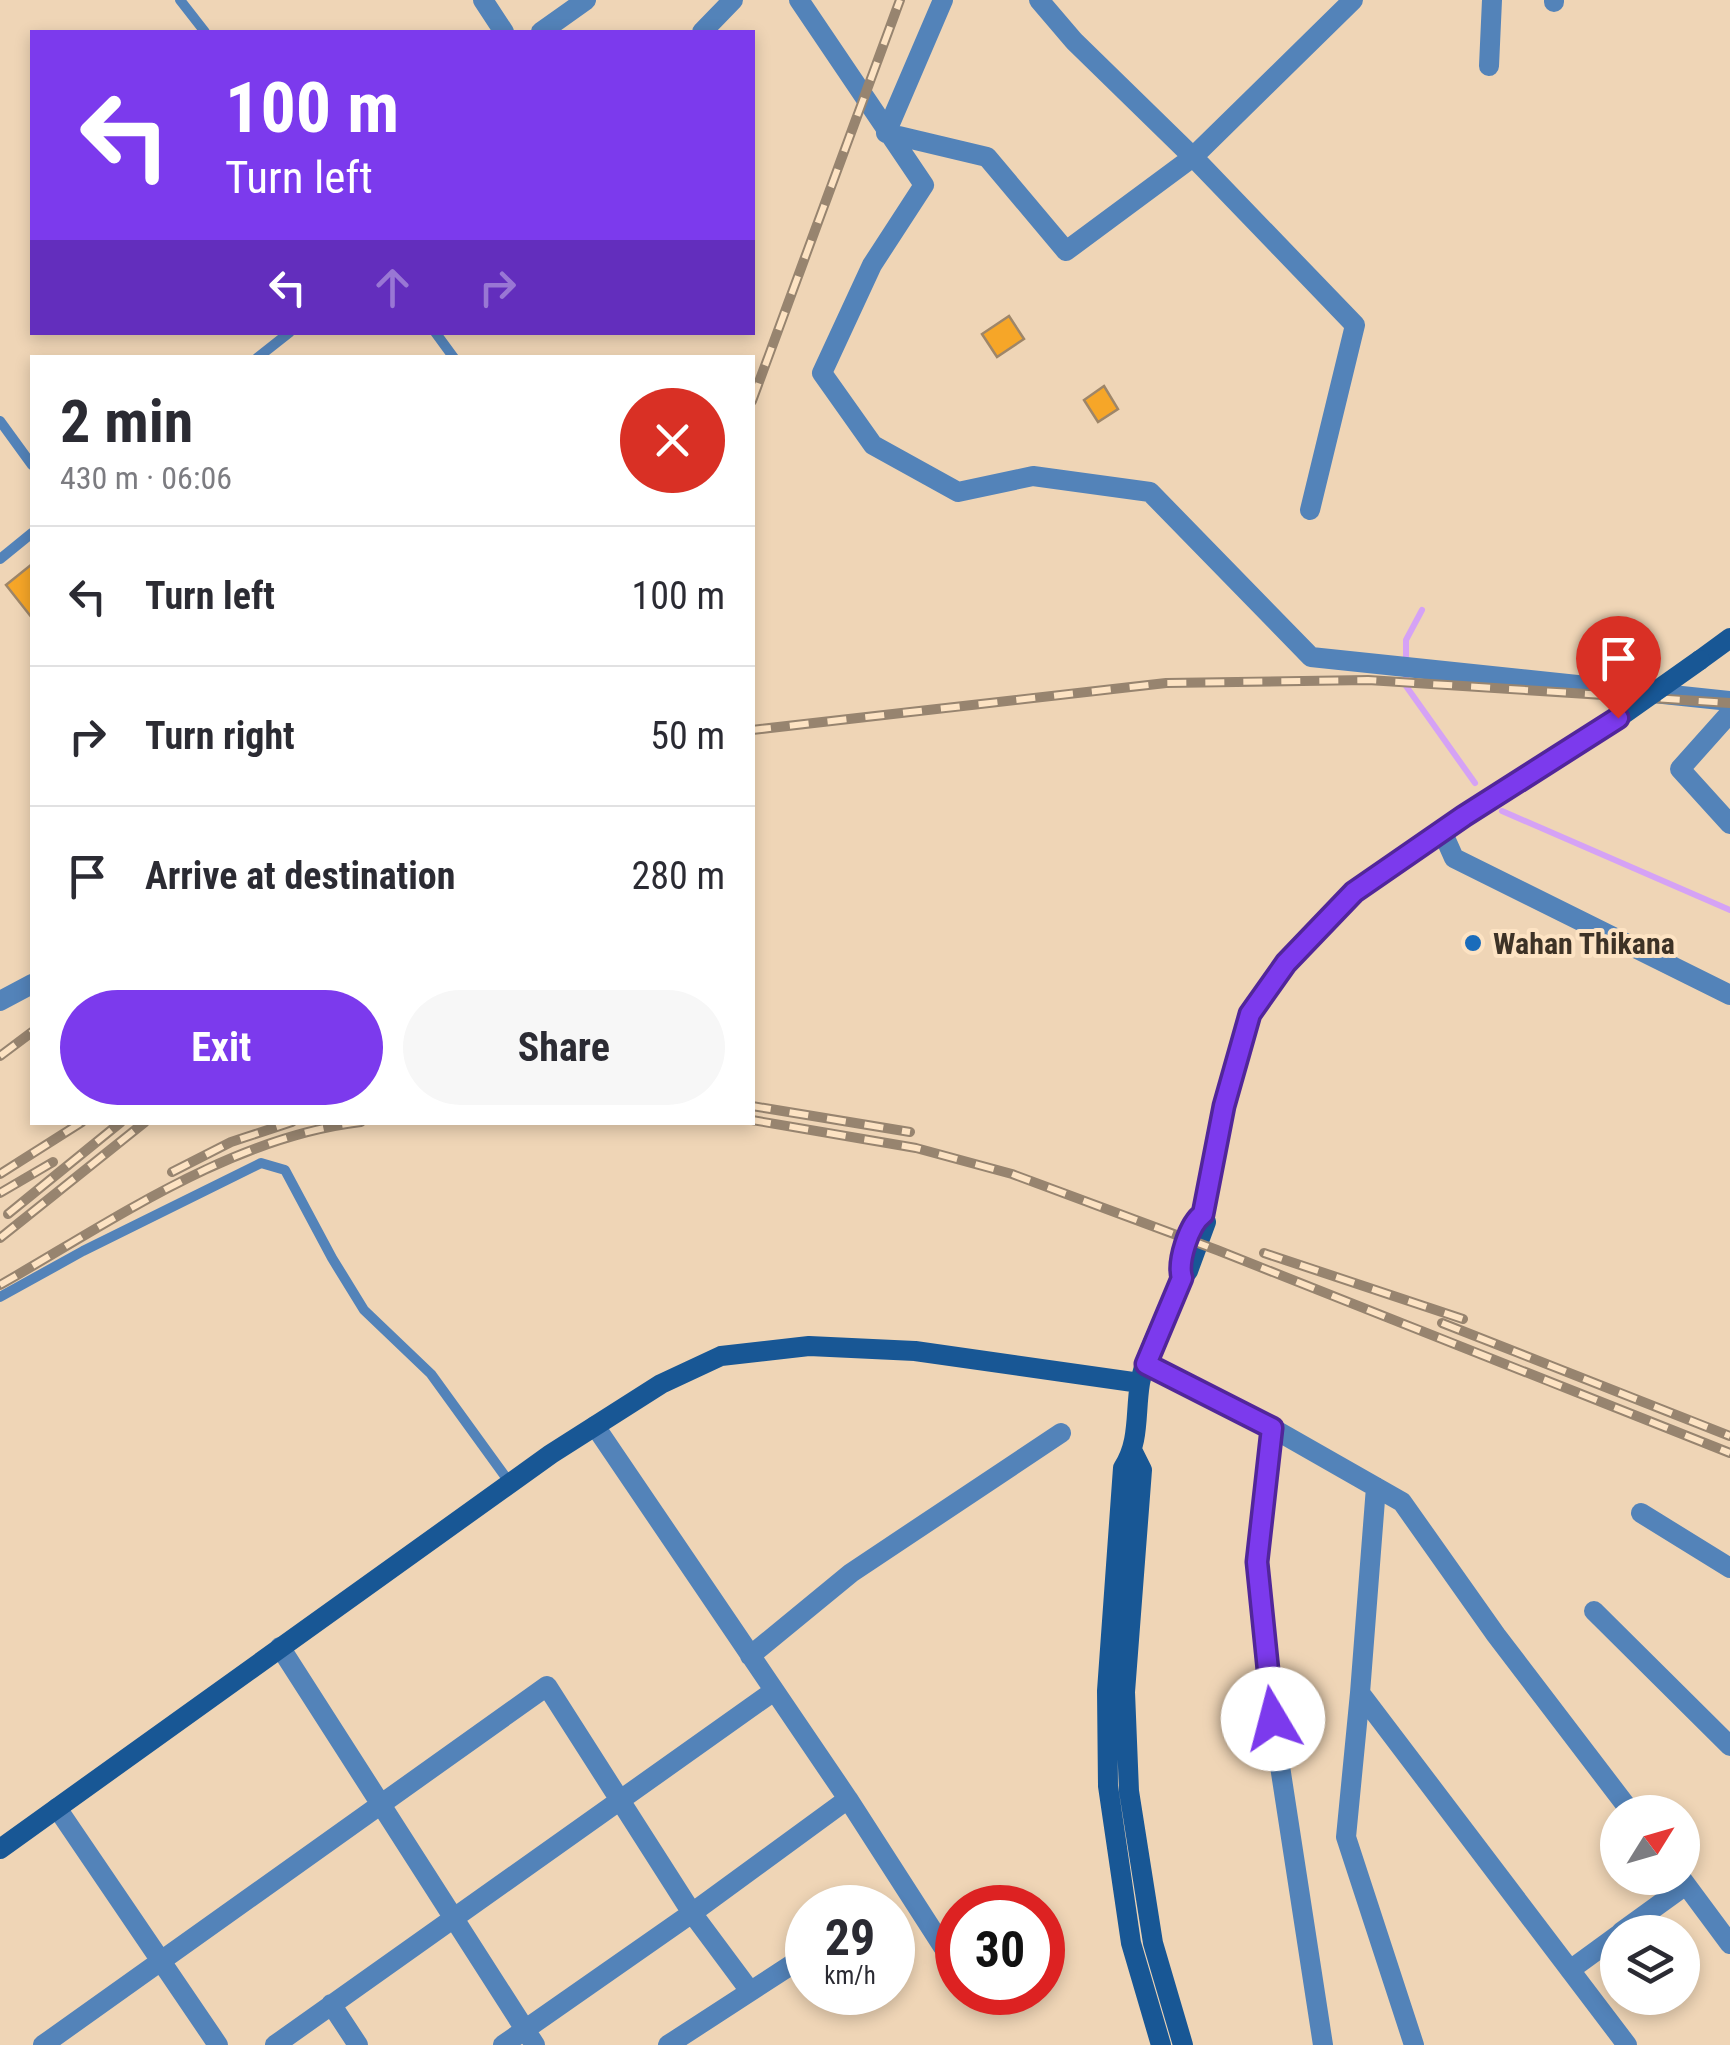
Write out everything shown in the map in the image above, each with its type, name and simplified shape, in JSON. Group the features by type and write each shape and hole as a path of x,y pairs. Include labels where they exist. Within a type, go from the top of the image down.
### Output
{"main road":[{"path":"1160,2045 1131,1942 1108,1786 1107,1691 1121,1486 1123,1468 1133,1452 1143,1373 1206,1222 1203,1214 1224,1106 1250,1014 1286,963 1354,892 1618,718 1730,638"},
{"path":"0,1849 510,1483 661,1384 721,1356 808,1346 915,1351 1143,1373"},
{"path":"1133,1452 1142,1470 1125,1692 1128,1791 1153,1942 1184,2045"}],"street":[{"path":"483,0 503,30"},
{"path":"544,30 586,0"},
{"path":"704,30 733,0"},
{"path":"799,0 924,186 872,265 822,373 872,444 958,492 1032,476 1150,492 1310,657 1730,701"},
{"path":"886,133 943,0"},
{"path":"1039,0 1074,42 1192,156 1354,325 1310,510"},
{"path":"886,133 988,157 1066,251 1192,156 1352,0"},
{"path":"1488,66 1492,0"},
{"path":"1730,713 1680,769 1730,824"},
{"path":"1442,831 1454,858 1730,995"},
{"path":"0,1001 30,985"},
{"path":"1143,1373 1272,1428 1402,1502 1496,1635 1618,1795"},
{"path":"595,1426 935,1934"},
{"path":"1272,1428 1257,1562 1267,1682 1323,2045"},
{"path":"750,1656 851,1574 1061,1434"},
{"path":"1376,1487 1346,1837 1414,2045"},
{"path":"1642,1513 1730,1568"},
{"path":"1594,1611 1730,1746"},
{"path":"280,1647 530,2037"},
{"path":"42,2045 548,1686 692,1913 750,1991"},
{"path":"275,2045 774,1691"},
{"path":"1360,1693 1626,2045"},
{"path":"504,2045 530,2037 848,1799"},
{"path":"57,1808 218,2045"},
{"path":"1642,1915 1666,1895"},
{"path":"1693,1895 1730,1944"},
{"path":"1570,1970 1600,1948"},
{"path":"668,2045 785,1969"},
{"path":"331,2004 358,2045"}],"lane":[{"path":"180,0 203,30"},
{"path":"260,355 286,335"},
{"path":"0,421 30,462"},
{"path":"0,559 30,535"},
{"path":"0,1297 83,1250 261,1163 285,1170 364,1310 431,1374 510,1483"}],"building":[{"path":"1009,316 1024,339 997,357 982,334"},
{"path":"1104,386 1118,409 1098,422 1084,400"},
{"path":"30,566 30,615 6,585"}],"waterway":[{"path":"1422,610 1406,640 1406,686 1475,783"},
{"path":"1502,811 1730,910"}],"railway":[{"path":"755,393 900,0"},
{"path":"755,730 1166,683 1368,680 1730,703"},
{"path":"0,1056 30,1034"},
{"path":"755,1106 910,1132"},
{"path":"755,1121 916,1148 1012,1174 1217,1250 1730,1453"},
{"path":"0,1174 77,1125"},
{"path":"8,1214 117,1125"},
{"path":"0,1238 141,1125"},
{"path":"172,1172 231,1142 283,1125"},
{"path":"0,1285 129,1209 219,1163 266,1145 345,1125"},
{"path":"0,1193 53,1162"},
{"path":"1264,1253 1463,1319"},
{"path":"1442,1323 1730,1436"}],"place":[{"name":"Wahan Thikana","path":"1473,943"}],"route":[{"path":"1273,1719 1257,1562 1272,1428 1146,1364 1182,1278 1179,1269 1196,1220 1203,1214 1224,1106 1250,1014 1286,963 1354,892 1618,718"}]}
